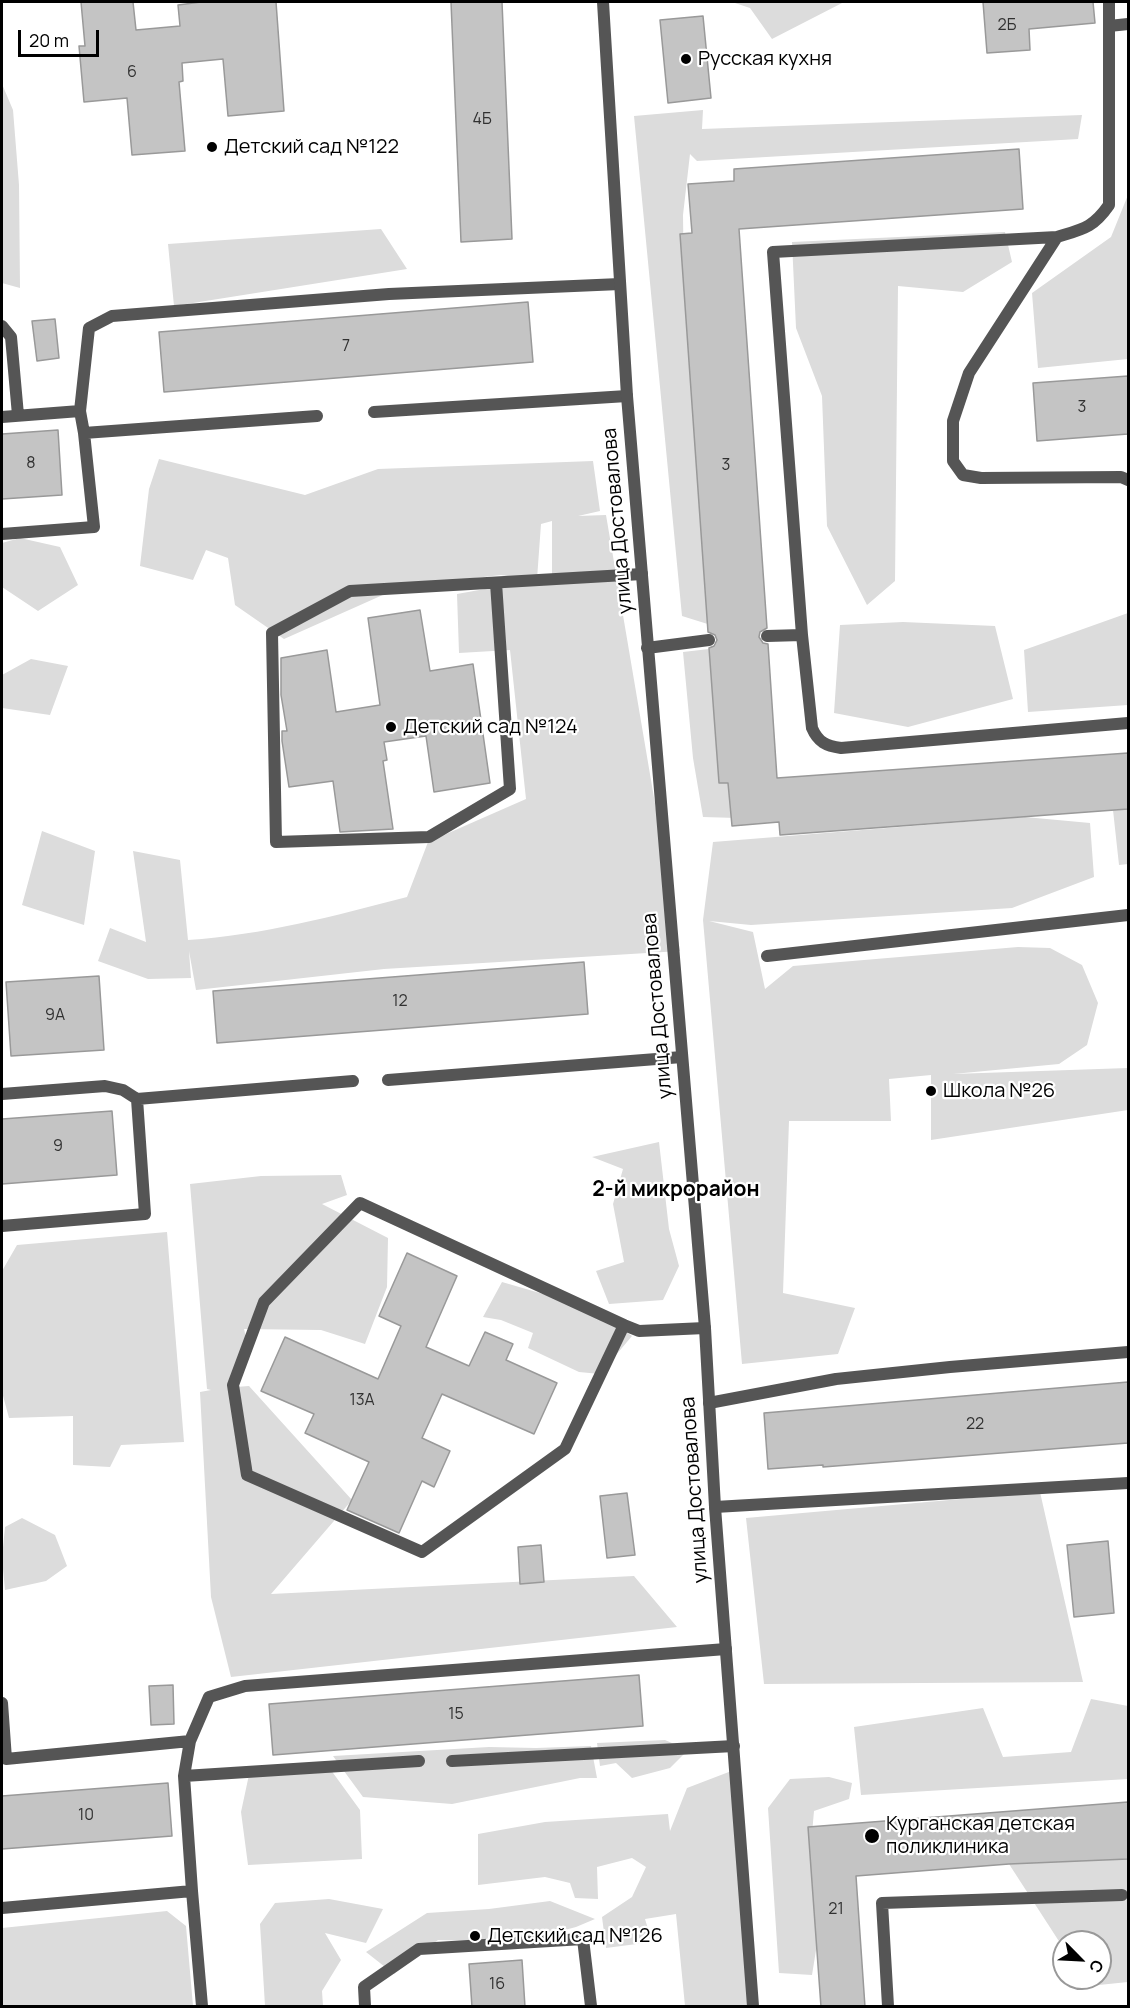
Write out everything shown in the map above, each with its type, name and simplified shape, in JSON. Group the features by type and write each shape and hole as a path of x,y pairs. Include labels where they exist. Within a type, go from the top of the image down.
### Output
{"street":[{"name":"улица Достовалова","path":"603,2 627,396 705,1328 715,1507 753,2007"},
{"path":"1109,2 1109,205 1099,219 1086,228 1057,237 772,252 802,635 812,728 816,739 831,747 841,748 1128,723"},
{"path":"1109,26 1128,24"},
{"path":"1057,237 969,374 953,421 953,461 963,475 981,478 1121,477 1128,480"},
{"path":"2,534 94,527 80,411 89,328 112,316 389,294 620,284"},
{"path":"2,326 11,338 18,416"},
{"path":"374,412 627,396"},
{"path":"2,417 80,411"},
{"path":"84,433 317,416"},
{"path":"496,583 510,789 429,837 276,842 272,633 350,591 642,574"},
{"path":"767,636 802,635"},
{"path":"647,648 709,640"},
{"path":"767,956 1128,915"},
{"path":"388,1080 682,1057"},
{"path":"2,1094 105,1086 123,1090 137,1099 353,1081"},
{"path":"2,1227 145,1214 137,1099"},
{"path":"624,1325 565,1449 422,1552 247,1475 233,1385 264,1302 360,1203 624,1325 639,1332 705,1328"},
{"path":"709,1403 836,1379 1128,1352"},
{"path":"715,1507 1128,1483"},
{"path":"202,2007 184,1776 190,1741 209,1697 245,1686 726,1649"},
{"path":"2,1703 6,1759 190,1741"},
{"path":"452,1761 734,1746"},
{"path":"184,1776 419,1761"},
{"path":"2,1908 192,1891"},
{"path":"888,2007 882,1903 1122,1895"},
{"path":"364,2007 364,1987 419,1949 583,1939 591,2007"}],"shaded area":[{"path":"732,2 844,2 772,39 750,8"},
{"path":"2,84 13,110 19,185 20,288 2,283"},
{"path":"703,110 702,129 1082,115 1078,139 697,161 690,154 683,215 684,295 714,626 682,616 634,116"},
{"path":"1128,195 1128,359 1038,368 1032,293 1111,237"},
{"path":"381,229 407,269 174,306 168,244"},
{"path":"1005,232 1012,262 963,292 898,286 895,581 867,605 827,526 822,396 796,328 792,242"},
{"path":"159,459 305,495 378,469 593,461 600,511 578,516 606,515 680,951 384,969 196,990 189,951 191,978 148,979 98,961 110,928 146,942 133,851 180,860 188,940 244,934 325,918 407,897 428,842 526,799 510,650 459,653 457,594 535,580 501,575 457,580 385,594 284,639 235,605 228,558 206,550 193,580 140,566 149,489","holes":["552,521 552,577 537,579 541,524"]},
{"path":"20,538 60,547 78,585 38,611 2,587 2,543"},
{"path":"1128,613 1128,705 1028,712 1024,650"},
{"path":"903,622 995,626 1013,699 908,727 834,713 840,625"},
{"path":"709,649 737,818 703,817 693,758 683,652"},
{"path":"31,659 68,666 50,715 2,708 2,675"},
{"path":"1128,808 1128,864 1119,865 1113,810"},
{"path":"1025,817 1090,823 1094,877 1012,908 751,925 709,921 753,932 765,989 793,966 1018,947 1050,948 1082,965 1098,1003 1087,1045 1059,1064 953,1074 1128,1068 1128,1110 931,1140 931,1075 889,1079 891,1121 789,1121 783,1293 855,1308 838,1354 742,1364 703,920 713,842"},
{"path":"42,831 95,851 84,925 22,905"},
{"path":"659,1142 669,1229 679,1266 663,1300 609,1304 596,1271 624,1262 613,1204 623,1169 592,1157"},
{"path":"341,1175 347,1195 322,1204 388,1238 387,1287 365,1344 321,1330 244,1329 250,1353 236,1387 249,1386 352,1500 271,1594 634,1576 677,1627 231,1677 211,1597 200,1392 211,1390 207,1389 190,1184 261,1176"},
{"path":"167,1232 184,1442 121,1445 110,1467 73,1465 73,1416 9,1418 2,1392 2,1271 17,1245"},
{"path":"502,1282 588,1307 632,1336 600,1374 579,1372 528,1348 533,1333 501,1320 483,1317"},
{"path":"1040,1492 1083,1682 764,1684 746,1518"},
{"path":"22,1518 55,1535 67,1566 46,1581 5,1590 2,1558 5,1527"},
{"path":"1091,1699 1128,1706 1128,1779 861,1795 854,1727 983,1708 1003,1757 1071,1752"},
{"path":"665,1740 688,1750 670,1768 632,1778 616,1763 600,1766 597,1743"},
{"path":"591,1746 597,1778 580,1778 452,1804 363,1797 333,1756 489,1747"},
{"path":"328,1766 360,1810 362,1859 248,1865 241,1812 250,1770"},
{"path":"734,1770 753,2006 685,2006 676,1914 645,1919 652,1942 606,1948 602,1917 632,1897 646,1867 632,1858 597,1867 598,1899 575,1898 570,1883 545,1877 478,1885 478,1834 545,1822 668,1814 670,1831 687,1788"},
{"path":"829,1777 852,1783 849,1799 814,1811 810,1856 817,1944 812,1975 779,1973 768,1808 790,1779"},
{"path":"1128,1859 1128,1982 1112,1984 1112,1930 1052,1930 1009,1864"},
{"path":"329,1899 383,1909 366,1943 325,1933 341,1960 322,1991 323,2006 265,2006 260,1924 275,1903"},
{"path":"550,1901 595,1919 576,1927 519,1942 438,1940 394,1974 366,1952 427,1913 489,1909"},
{"path":"167,1911 186,1926 193,2006 2,2006 2,1928"}],"building":[{"path":"81,2 133,2 136,30 180,26 178,5 201,2 276,2 284,111 228,116 223,59 182,63 183,81 179,82 185,151 132,155 127,98 84,102 79,46 85,46"},
{"path":"451,2 502,2 512,239 461,242"},
{"path":"983,2 1093,2 1095,23 1029,29 1030,50 987,53"},
{"name":"Русская кухня","path":"703,16 711,98 668,103 660,20"},
{"path":"1019,149 1023,209 739,229 767,628 760,632 759,637 763,643 768,644 777,778 1128,753 1128,809 780,835 779,822 732,826 728,783 719,783 709,648 714,646 717,640 715,635 708,632 680,234 692,233 688,184 734,181 734,169"},
{"path":"528,302 533,362 164,392 159,332"},
{"path":"55,319 59,358 37,361 32,321"},
{"path":"1128,376 1128,434 1037,441 1033,383"},
{"path":"58,430 62,495 2,499 2,434"},
{"path":"420,610 430,671 473,664 490,783 434,792 426,736 384,742 387,760 383,761 393,829 340,832 333,781 289,787 282,741 282,731 287,731 281,695 281,658 327,650 336,712 380,705 368,618"},
{"path":"584,962 588,1014 217,1043 213,991"},
{"path":"99,976 104,1050 11,1056 6,982"},
{"path":"112,1111 117,1175 2,1184 2,1119"},
{"path":"407,1253 457,1276 426,1347 469,1366 485,1332 513,1344 506,1360 557,1383 534,1434 442,1394 422,1438 450,1451 434,1487 422,1481 399,1533 347,1510 369,1462 305,1433 314,1414 261,1391 285,1337 378,1379 401,1326 379,1316"},
{"path":"1128,1382 1128,1443 823,1467 823,1465 768,1469 764,1413"},
{"path":"627,1493 635,1555 607,1558 600,1496"},
{"path":"1108,1541 1114,1613 1074,1617 1067,1545"},
{"path":"541,1545 544,1582 520,1584 518,1547"},
{"path":"639,1675 643,1726 273,1755 269,1704"},
{"path":"173,1685 174,1724 151,1725 149,1686"},
{"path":"168,1783 172,1836 2,1849 2,1796"},
{"path":"1128,1802 1128,1859 1009,1864 856,1876 865,2007 821,2007 808,1827"},
{"path":"522,1960 525,2007 472,2007 469,1964"}],"place":[{"name":"Русская кухня","path":"686,59"},
{"name":"Детский сад №122","path":"212,147"},
{"name":"Детский сад №124","path":"391,727"},
{"name":"Школа №26","path":"931,1091"},
{"name":"Курганская детская поликлиника","path":"872,1836"},
{"name":"Детский сад №126","path":"475,1936"}],"district":[{"name":"2-й микрорайон","path":"676,1190"}]}
